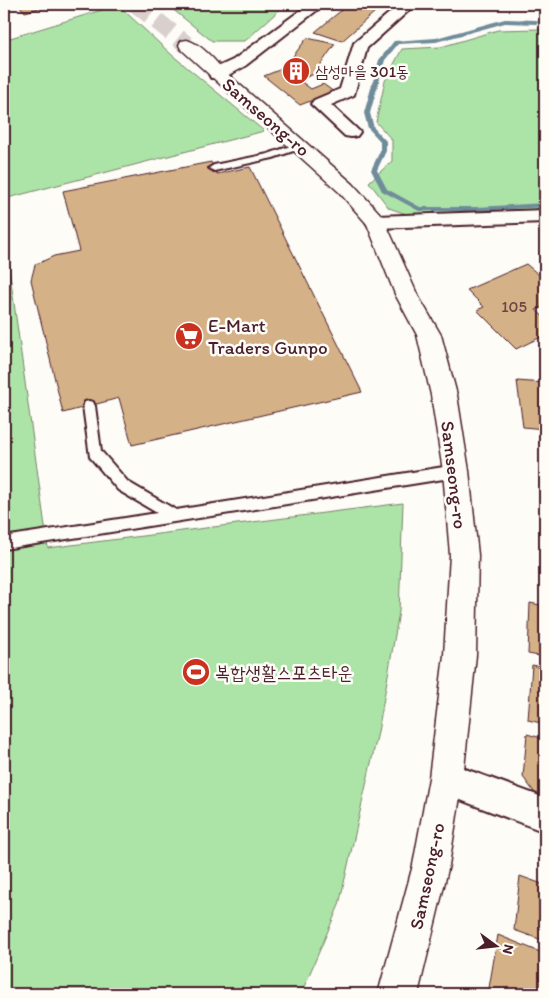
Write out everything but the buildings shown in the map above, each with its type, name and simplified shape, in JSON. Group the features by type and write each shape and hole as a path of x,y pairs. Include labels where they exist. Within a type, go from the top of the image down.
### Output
{"street":[{"path":"217,74 238,63 318,4"},
{"path":"351,132 320,104 348,91 360,46 409,4"},
{"name":"Samseong-ro","path":"187,45 207,62 217,74 346,188 376,222 406,294 429,335 444,395 456,471 464,555 460,655 446,778 431,865 398,994"},
{"path":"376,222 545,216"},
{"path":"446,778 545,815"}],"lane":[{"path":"214,168 270,156 299,146"},
{"path":"89,406 95,452 123,486 175,516"},
{"path":"4,543 456,471"}],"green space":[{"path":"166,4 286,4 245,41 212,41"},
{"path":"118,5 172,55 264,131 4,199 4,40"},
{"path":"545,24 545,206 524,213 415,217 389,208 369,182 392,161 392,140 376,122 385,81 402,49 441,47 498,30 539,29"},
{"name":"복합생활스포츠타운","path":"4,231 48,548 403,503 399,612 378,732 339,905 301,994 4,994"}],"waterway":[{"path":"536,22 505,21 436,40 396,42 382,60 367,113 371,128 383,141 383,151 374,170 384,190 419,209 477,209 545,205"}],"tunnel":[{"path":"136,4 187,45"}],"place":[{"name":"삼성마을 301동","path":"296,71"},
{"name":"E-Mart Traders Gunpo","path":"189,336"},
{"name":"복합생활스포츠타운","path":"196,672"}]}
